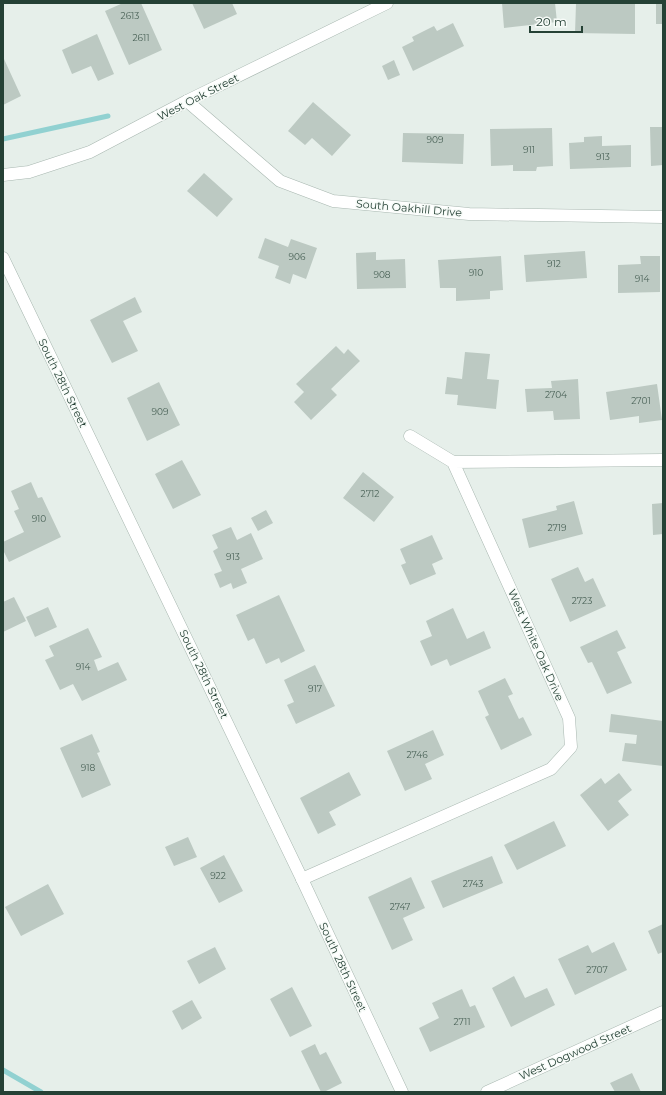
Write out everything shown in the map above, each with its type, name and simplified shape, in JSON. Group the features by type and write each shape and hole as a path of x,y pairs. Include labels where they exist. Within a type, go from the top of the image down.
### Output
{"street":[{"name":"West Oak Street","path":"3,176 29,172 90,152 387,3"},
{"name":"South Oakhill Drive","path":"187,102 280,181 333,201 469,214 663,217"},
{"name":"South 28th Street","path":"3,258 302,879 402,1092"},
{"path":"410,436 453,462 663,460"},
{"name":"West White Oak Drive","path":"302,879 550,769 571,747 569,718 453,462"},
{"name":"West Dogwood Street","path":"487,1092 663,1012"}],"building":[{"path":"123,3 141,3 162,50 129,65 105,11"},
{"path":"192,3 232,3 237,14 204,29"},
{"path":"502,3 555,3 557,22 504,28"},
{"path":"656,3 663,3 663,24 656,24"},
{"path":"576,4 635,4 635,34 575,33"},
{"path":"453,23 464,46 413,71 402,47 414,41 412,37 434,26 437,31"},
{"path":"97,34 114,74 98,81 91,66 72,74 62,50"},
{"path":"3,59 21,96 3,105"},
{"path":"394,60 400,75 388,80 382,66"},
{"path":"313,102 351,135 332,156 312,138 305,145 288,131"},
{"path":"650,127 663,127 663,165 651,166"},
{"path":"552,128 553,166 537,167 536,171 513,171 513,165 491,166 490,129"},
{"path":"403,133 464,134 463,164 402,162"},
{"path":"602,136 602,146 631,145 631,167 570,169 569,143 584,142 584,137"},
{"path":"204,173 233,199 217,217 187,191"},
{"path":"265,238 288,247 291,239 317,248 306,279 293,274 290,284 275,278 279,266 258,258"},
{"path":"585,251 587,278 526,282 524,255"},
{"path":"376,252 376,260 405,259 406,288 357,289 356,253"},
{"path":"501,256 503,290 490,291 490,299 456,301 456,288 440,288 438,260"},
{"path":"640,256 660,256 660,292 618,293 618,265 641,264"},
{"path":"135,297 142,312 123,321 138,351 112,363 90,320"},
{"path":"336,346 344,354 348,349 360,361 331,389 337,395 311,420 294,402 304,392 296,384"},
{"path":"465,352 490,354 487,379 499,380 496,409 457,405 458,395 445,394 447,377 462,379"},
{"path":"578,379 580,419 554,420 553,411 527,412 525,389 552,388 551,381"},
{"path":"159,382 180,425 147,441 127,398"},
{"path":"657,384 662,420 639,423 639,416 610,420 606,392"},
{"path":"182,460 201,495 173,509 155,474"},
{"path":"363,472 394,497 374,522 343,498"},
{"path":"31,482 38,498 42,497 61,537 9,562 3,550 3,542 24,532 14,511 19,509 11,491"},
{"path":"574,501 583,534 529,548 522,519 557,510 556,506"},
{"path":"663,503 663,534 653,535 652,504"},
{"path":"266,510 273,523 258,531 251,518"},
{"path":"231,527 237,540 251,533 263,559 241,569 247,583 233,589 231,583 220,588 214,574 222,571 213,551 218,548 212,535"},
{"path":"432,535 443,559 432,564 436,574 410,585 401,565 406,563 400,549"},
{"path":"578,567 585,582 593,578 606,606 570,622 551,579"},
{"path":"279,595 305,651 281,663 279,658 266,664 254,638 248,641 236,615"},
{"path":"14,597 26,621 3,632 3,602"},
{"path":"48,607 57,627 35,637 26,617"},
{"path":"453,608 467,639 484,631 491,648 450,666 447,659 431,666 420,641 432,636 426,621"},
{"path":"88,628 102,657 94,660 98,671 118,662 127,680 82,701 73,684 60,690 45,660 54,656 49,646"},
{"path":"617,630 626,648 617,652 632,683 607,694 592,662 588,663 580,647"},
{"path":"315,665 335,706 296,724 287,705 294,702 284,680"},
{"path":"505,678 513,694 508,696 519,719 523,717 532,735 501,750 485,717 489,715 478,691"},
{"path":"611,714 663,721 663,766 622,761 625,743 636,744 637,735 609,732"},
{"path":"433,730 444,755 425,764 432,779 405,791 387,751"},
{"path":"92,734 100,752 97,753 111,785 82,798 60,748"},
{"path":"349,772 361,795 329,812 336,825 318,834 300,798"},
{"path":"619,773 632,790 618,801 629,815 608,831 580,795 601,778 605,784"},
{"path":"554,821 566,846 517,870 504,845"},
{"path":"188,837 197,857 174,866 165,847"},
{"path":"224,855 243,891 219,903 200,868"},
{"path":"492,856 503,883 443,908 431,881"},
{"path":"411,877 425,908 403,918 413,940 392,950 368,897"},
{"path":"48,884 64,914 21,936 5,907"},
{"path":"663,924 663,952 658,954 648,931"},
{"path":"614,942 627,970 575,995 558,959 588,945 592,953"},
{"path":"215,947 226,969 199,984 187,961"},
{"path":"514,976 525,998 547,988 555,1005 511,1027 492,988"},
{"path":"292,987 312,1026 290,1037 270,999"},
{"path":"462,989 470,1007 475,1005 485,1027 430,1052 419,1028 439,1018 432,1003"},
{"path":"192,1000 202,1018 182,1030 172,1011"},
{"path":"315,1044 320,1055 326,1052 342,1083 324,1092 321,1092 301,1051"},
{"path":"632,1073 641,1092 615,1092 610,1083"}],"waterway":[{"path":"3,139 108,116"},
{"path":"3,1070 41,1092"}]}
